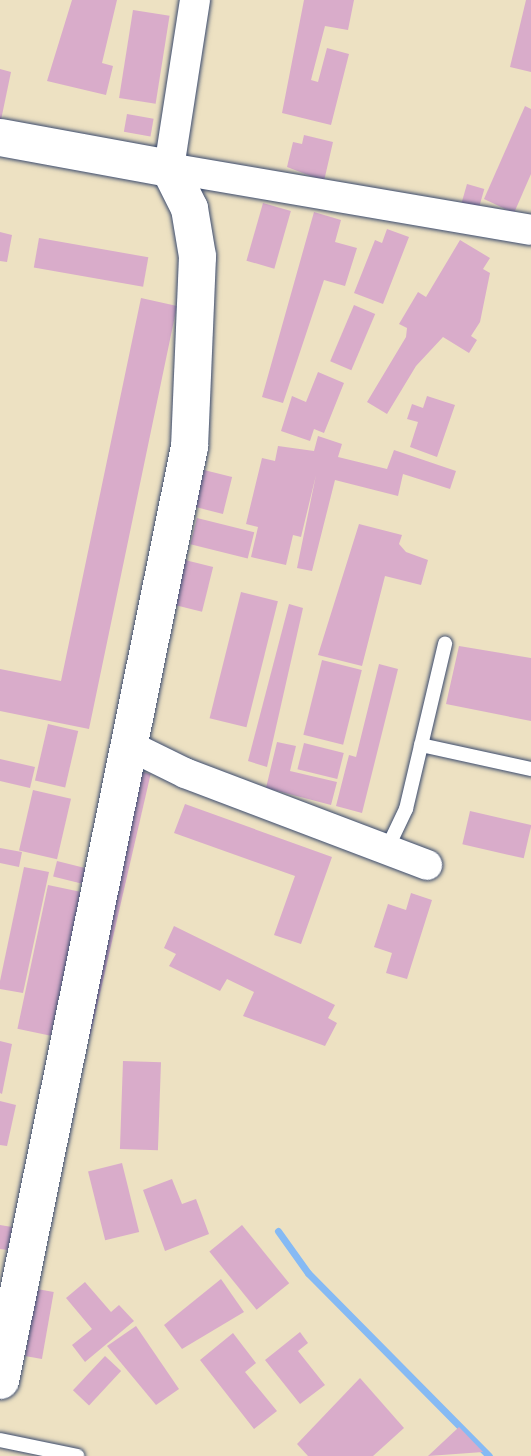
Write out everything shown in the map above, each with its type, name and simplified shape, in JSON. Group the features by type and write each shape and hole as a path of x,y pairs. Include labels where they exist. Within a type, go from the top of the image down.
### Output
{"street":[{"path":"0,1380 8,1298 128,745 189,446 197,256 189,208 169,168 195,0"},
{"path":"0,136 531,230"},
{"path":"128,745 386,851 427,865"}],"lane":[{"path":"386,851 406,809 445,644"},
{"path":"421,745 531,768"},
{"path":"0,1440 76,1456"}],"building":[{"path":"72,0 117,0 102,63 113,66 106,95 47,81"},
{"path":"304,0 354,0 348,30 325,26 311,80 318,82 327,48 349,54 331,125 282,113"},
{"path":"526,0 531,0 531,72 510,67"},
{"path":"133,10 170,16 156,104 119,98"},
{"path":"0,69 11,72 1,120 0,120"},
{"path":"525,106 531,109 531,174 514,213 484,199"},
{"path":"127,114 154,119 150,136 124,132"},
{"path":"304,135 333,142 324,181 287,167 293,142 302,144"},
{"path":"467,184 484,189 479,208 461,203"},
{"path":"263,203 291,211 274,269 246,261"},
{"path":"314,212 341,220 335,242 357,248 345,286 324,280 283,403 262,397"},
{"path":"387,229 409,237 383,304 354,293 375,240 382,243"},
{"path":"0,232 12,235 7,262 0,261"},
{"path":"39,238 148,257 143,287 34,268"},
{"path":"460,240 490,258 483,269 490,273 480,322 471,336 477,340 469,353 443,337 416,366 387,414 367,402 406,337 407,328 399,324 418,292 426,297"},
{"path":"141,298 177,306 89,729 0,711 0,669 61,681"},
{"path":"354,305 375,314 351,370 330,361"},
{"path":"318,372 344,383 324,433 314,429 310,441 281,431 292,396 306,402"},
{"path":"427,396 455,405 437,457 410,447 418,422 407,419 412,404 423,408"},
{"path":"318,436 342,444 338,457 387,469 394,450 456,471 450,489 403,474 398,496 335,480 312,571 297,568 316,475 301,537 293,535 286,565 251,557 258,527 246,524 262,458 275,461 278,446 314,451"},
{"path":"204,470 232,477 223,514 195,507"},
{"path":"197,518 254,532 248,558 190,544"},
{"path":"359,524 402,535 399,544 406,552 428,560 421,585 385,576 362,666 318,655"},
{"path":"185,560 213,567 202,612 174,605"},
{"path":"241,592 278,601 246,727 210,718"},
{"path":"289,604 303,608 267,767 248,761"},
{"path":"459,646 531,658 531,721 446,704"},
{"path":"322,660 362,670 343,745 303,735"},
{"path":"379,664 398,669 362,813 336,806 349,755 356,757"},
{"path":"48,724 78,731 65,787 35,781"},
{"path":"277,742 296,746 290,771 337,782 331,805 266,788"},
{"path":"304,743 344,753 337,779 297,769"},
{"path":"0,759 35,767 30,788 0,781"},
{"path":"138,771 151,774 90,1037 77,1034"},
{"path":"33,790 71,799 57,859 19,850"},
{"path":"185,804 332,857 301,944 274,935 295,876 174,833"},
{"path":"470,811 531,825 524,858 462,844"},
{"path":"0,848 22,852 19,867 0,863"},
{"path":"57,861 88,869 84,884 53,877"},
{"path":"24,867 49,872 23,993 0,989 0,981"},
{"path":"48,885 81,892 51,1036 17,1029"},
{"path":"411,893 432,900 407,979 386,973 392,953 374,947 388,904 406,910"},
{"path":"174,926 335,1005 328,1018 337,1023 325,1046 243,1016 254,992 227,979 220,991 169,966 176,954 164,948"},
{"path":"0,1041 12,1044 2,1094 0,1093"},
{"path":"123,1061 161,1062 158,1150 120,1149"},
{"path":"0,1101 16,1105 7,1146 0,1145"},
{"path":"122,1163 139,1232 105,1240 88,1171"},
{"path":"172,1179 182,1204 196,1199 209,1234 165,1251 143,1190"},
{"path":"0,1225 12,1227 8,1250 0,1249"},
{"path":"242,1225 289,1283 257,1310 209,1251"},
{"path":"221,1279 244,1312 182,1349 164,1325"},
{"path":"85,1282 111,1312 119,1305 134,1321 85,1362 72,1345 92,1329 66,1298"},
{"path":"37,1289 54,1292 42,1359 25,1356"},
{"path":"136,1326 179,1389 156,1405 107,1346"},
{"path":"300,1332 308,1343 298,1351 325,1385 300,1404 265,1360"},
{"path":"233,1333 256,1363 245,1372 277,1411 254,1429 200,1360"},
{"path":"105,1356 121,1371 89,1405 73,1390"},
{"path":"360,1378 404,1428 373,1456 308,1456 297,1444"},
{"path":"459,1427 483,1452 428,1456"}],"waterway":[{"path":"278,1231 308,1273 489,1456"}]}
